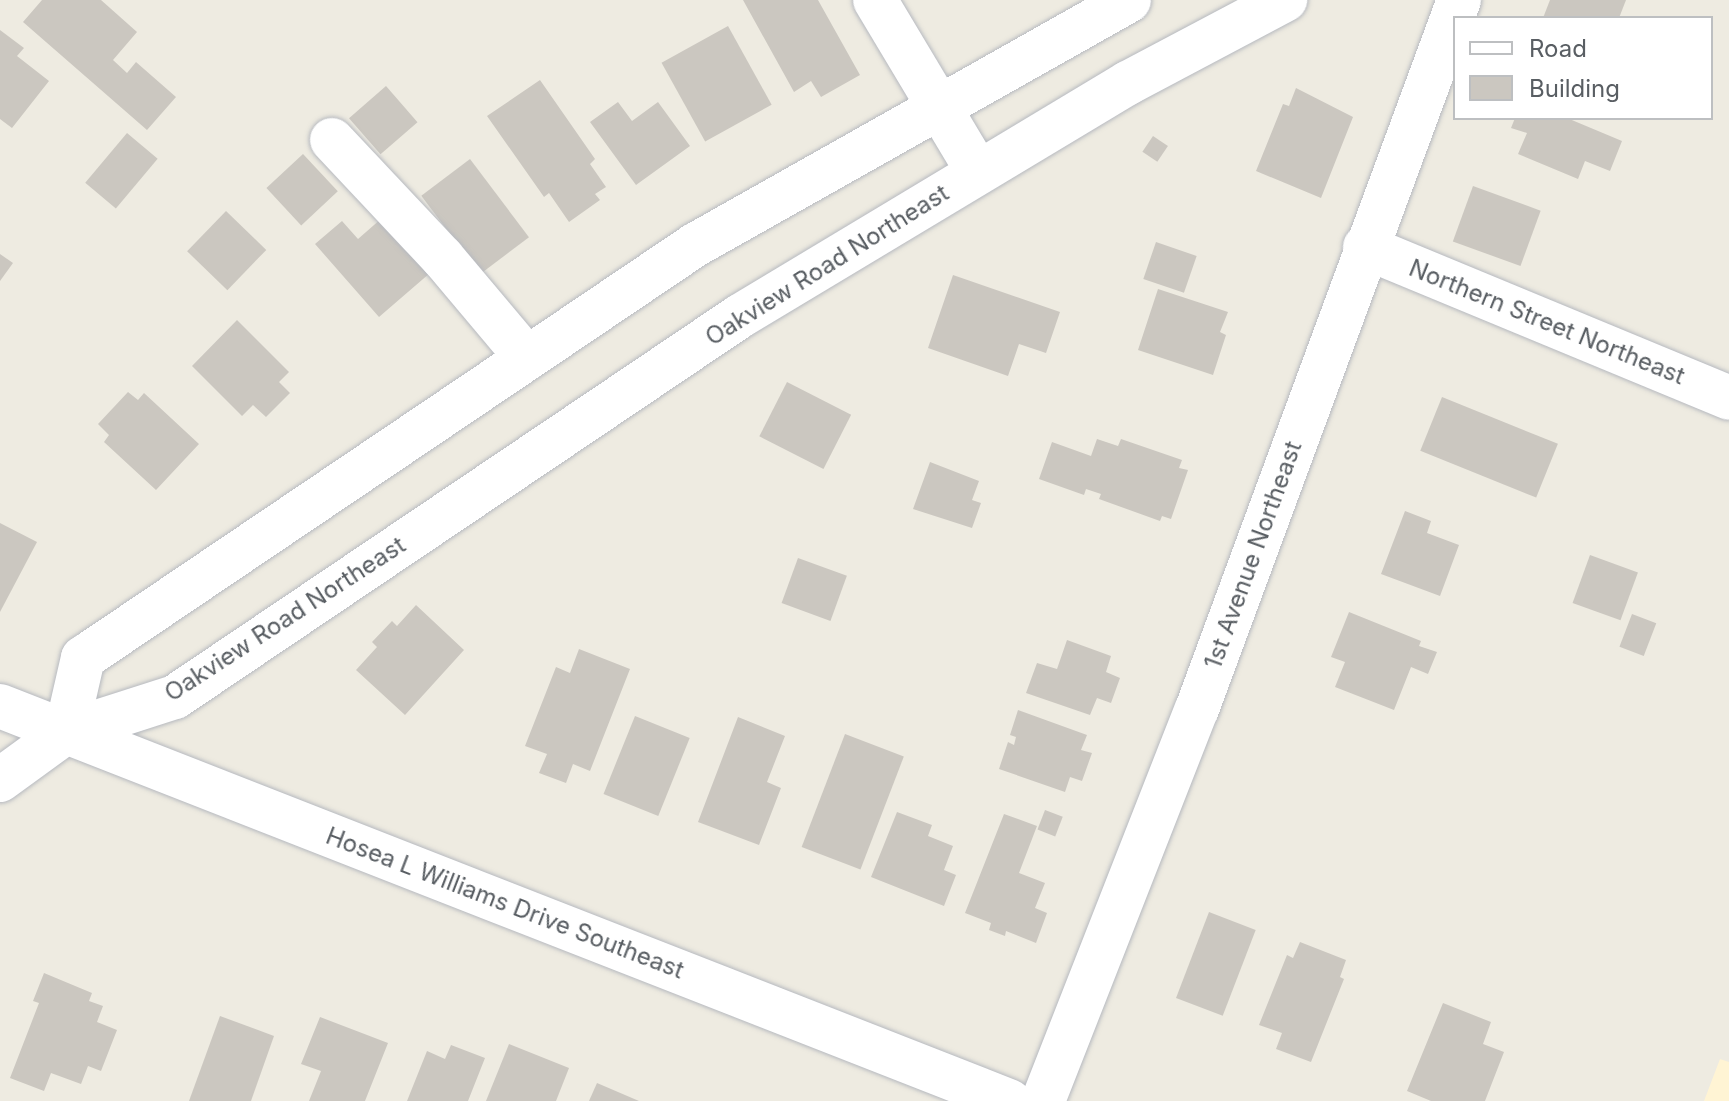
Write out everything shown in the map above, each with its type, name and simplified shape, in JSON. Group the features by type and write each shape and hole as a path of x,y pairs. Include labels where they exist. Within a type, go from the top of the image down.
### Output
{"street":[{"path":"875,0 978,172"},
{"path":"66,732 83,658 695,245 938,105 1129,0"},
{"name":"Oakview Road Northeast","path":"0,780 66,732 175,697 740,316 1128,83 1285,0"},
{"name":"1st Avenue Northeast","path":"1043,1101 1197,709 1365,247 1453,16"},
{"path":"332,140 442,257 527,358"},
{"name":"Northern Street Northeast","path":"1365,247 1729,398"},
{"name":"Hosea L Williams Drive Southeast","path":"0,706 1009,1101"}],"shaded area":[{"path":"1720,1059 1729,1062 1729,1101 1704,1101"}],"building":[{"path":"42,0 101,0 137,32 113,60 127,73 136,62 176,97 147,130 23,22"},
{"path":"743,0 818,0 860,75 821,97 811,81 794,92"},
{"path":"1550,0 1626,0 1620,16 1544,16"},
{"path":"728,26 772,105 705,142 662,63"},
{"path":"0,30 24,48 17,56 49,81 12,128 0,119"},
{"path":"540,80 595,159 590,164 606,187 595,194 600,200 569,222 549,193 544,197 487,116"},
{"path":"386,86 417,122 381,154 349,118"},
{"path":"1296,88 1353,117 1321,198 1256,171 1283,104 1289,106"},
{"path":"618,102 632,121 658,102 690,146 636,185 590,122"},
{"path":"1514,120 1572,120 1622,141 1610,171 1585,161 1578,179 1518,154 1527,133 1511,128"},
{"path":"127,133 158,159 116,209 85,183"},
{"path":"1153,136 1168,146 1157,162 1142,152"},
{"path":"303,154 338,191 301,225 266,188"},
{"path":"470,159 529,237 480,274 421,196"},
{"path":"1473,186 1541,211 1520,266 1453,241"},
{"path":"226,211 266,250 227,290 187,251"},
{"path":"382,218 430,273 379,317 315,244 342,221 358,239"},
{"path":"1156,242 1197,256 1184,293 1143,279"},
{"path":"0,254 13,263 0,281"},
{"path":"953,275 1060,312 1046,353 1019,344 1008,376 928,348"},
{"path":"1158,289 1228,312 1220,332 1226,335 1213,375 1138,350"},
{"path":"237,320 289,372 279,382 290,393 266,417 253,405 242,416 192,366"},
{"path":"787,382 851,415 823,469 759,436"},
{"path":"128,392 138,400 144,393 199,444 156,490 104,442 109,435 98,424"},
{"path":"1442,397 1558,444 1536,498 1420,451"},
{"path":"1097,439 1118,446 1121,439 1182,460 1179,468 1188,470 1171,519 1162,516 1160,521 1099,499 1101,494 1086,489 1084,495 1039,479 1052,442 1091,456"},
{"path":"930,462 979,481 972,500 981,503 972,528 913,509"},
{"path":"1405,511 1431,521 1427,533 1459,545 1440,596 1381,574"},
{"path":"0,523 37,542 0,612"},
{"path":"1590,555 1638,572 1620,620 1573,603"},
{"path":"798,558 847,576 830,621 782,603"},
{"path":"416,605 464,650 405,715 356,670 377,647 372,642 392,621 397,626"},
{"path":"1349,612 1421,641 1419,646 1437,652 1428,674 1411,667 1394,710 1335,687 1345,662 1331,657"},
{"path":"1632,614 1656,623 1644,656 1619,647"},
{"path":"1067,640 1111,656 1106,672 1120,678 1111,703 1097,698 1090,715 1026,693 1037,663 1057,669"},
{"path":"579,649 630,669 590,771 573,764 566,783 539,773 547,754 525,746 556,667 570,673"},
{"path":"1018,710 1087,735 1081,750 1092,753 1082,781 1070,777 1065,792 999,769 1008,742 1014,745 1016,737 1010,735"},
{"path":"635,716 690,738 658,816 604,794"},
{"path":"738,717 785,736 767,782 781,788 759,845 698,822"},
{"path":"845,734 904,757 860,870 802,847"},
{"path":"1045,810 1063,817 1055,836 1037,830"},
{"path":"897,812 932,825 928,836 953,846 944,870 956,875 944,906 871,877"},
{"path":"1004,814 1037,826 1019,873 1045,883 1035,908 1047,913 1036,943 1006,931 1005,936 989,930 991,923 965,913"},
{"path":"1209,912 1256,930 1223,1016 1176,998"},
{"path":"1300,942 1346,960 1340,977 1344,979 1311,1062 1276,1049 1282,1033 1259,1025 1287,955 1293,958"},
{"path":"44,973 92,993 89,1001 103,1006 97,1022 117,1030 101,1071 88,1066 81,1084 51,1073 44,1091 10,1078 39,1003 33,1001"},
{"path":"1443,1003 1491,1022 1483,1044 1504,1052 1485,1101 1431,1101 1407,1091"},
{"path":"220,1016 274,1036 251,1101 189,1101"},
{"path":"320,1017 388,1043 365,1101 309,1101 321,1071 301,1064"},
{"path":"509,1044 569,1068 556,1101 486,1101"},
{"path":"451,1045 485,1058 468,1101 407,1101 427,1051 445,1059"},
{"path":"597,1083 639,1101 589,1101"}]}
